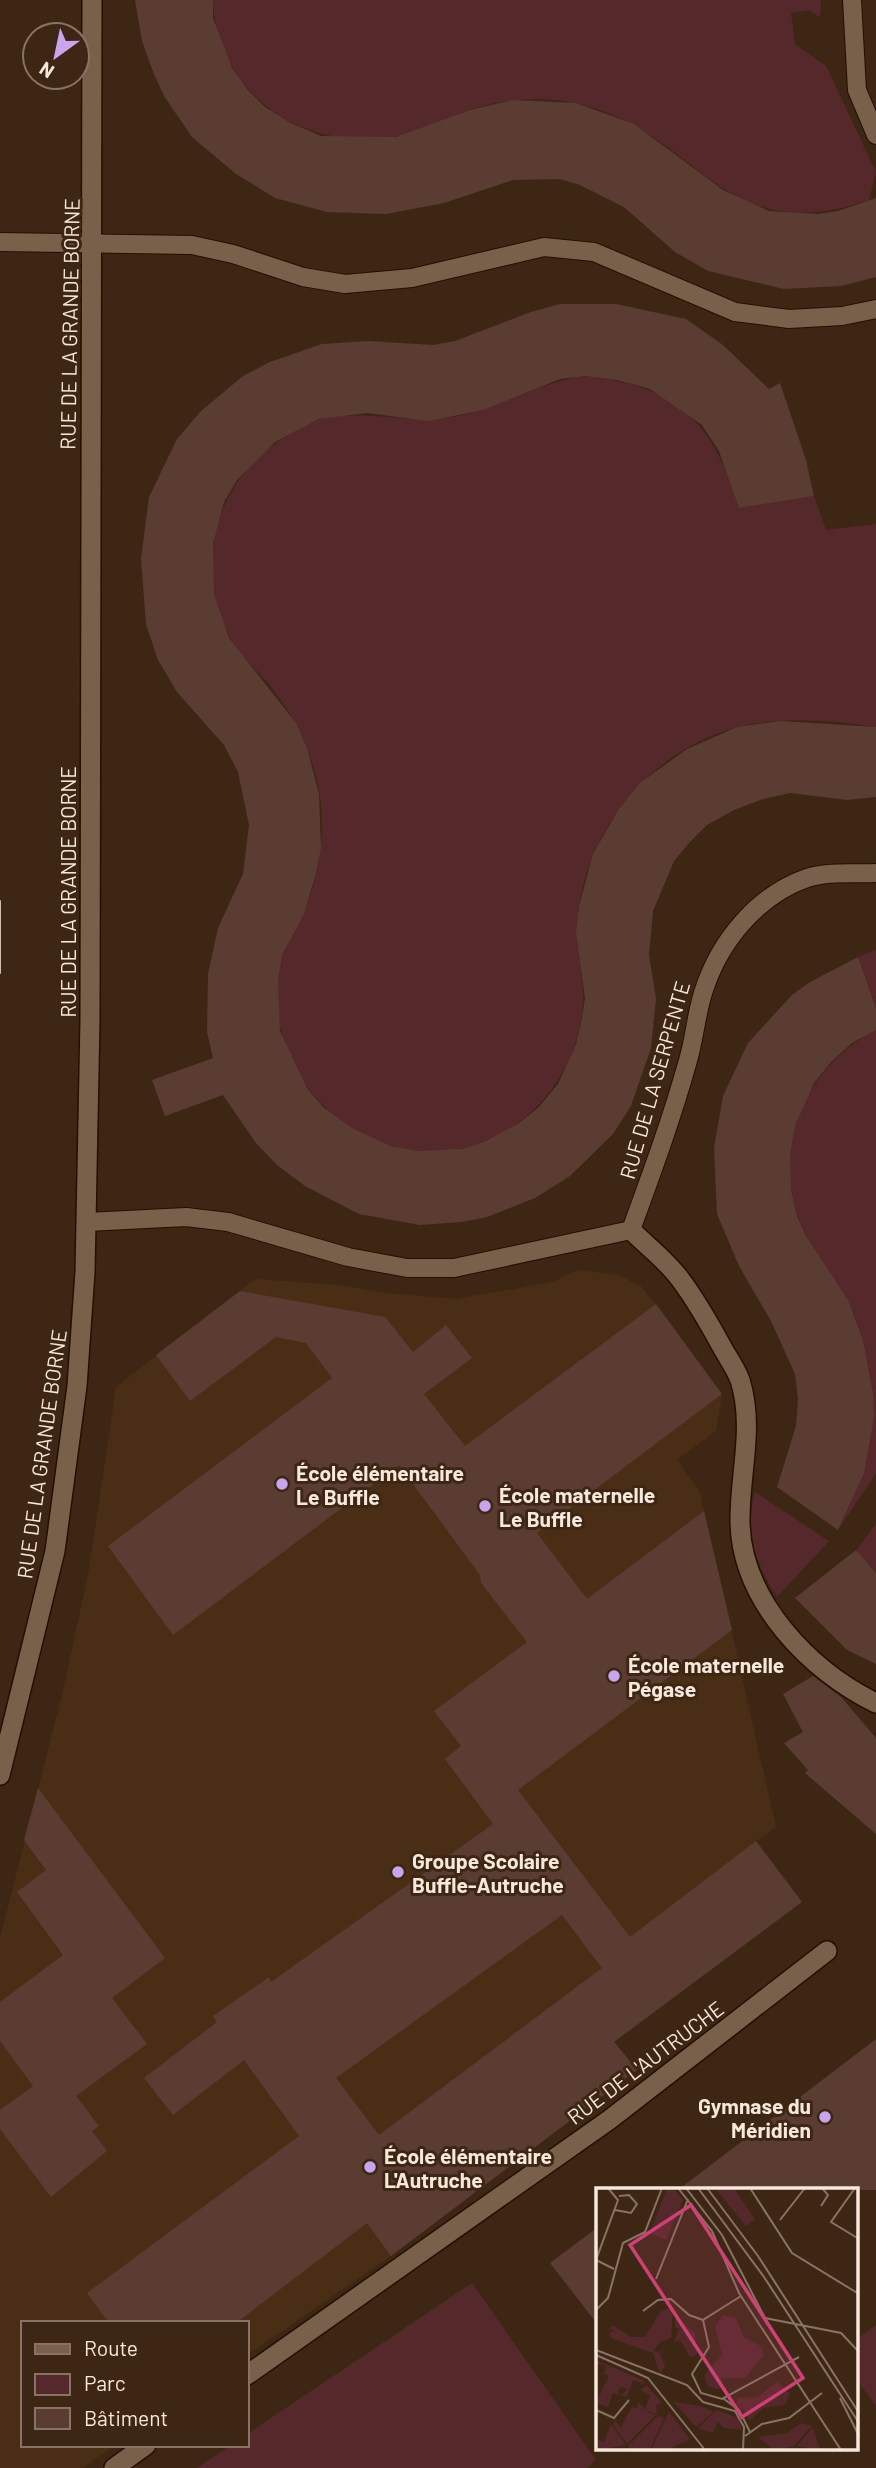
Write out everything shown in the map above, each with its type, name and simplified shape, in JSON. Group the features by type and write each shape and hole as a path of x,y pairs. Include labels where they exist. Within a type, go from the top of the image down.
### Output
{"street":[{"name":"RUE DE LA GRANDE BORNE","path":"0,1775 55,1551 77,1386 87,1222 92,0"},
{"path":"631,1230 679,1278 739,1379 746,1412 747,1454 740,1525 750,1568 772,1613 811,1659 837,1680 876,1703"},
{"name":"RUE DE L'AUTRUCHE","path":"248,2374 609,2120 827,1951"},
{"path":"114,2468 143,2447"}],"lane":[{"path":"852,0 857,90 876,135"},
{"path":"0,242 192,245 233,254 303,276 345,284 412,278 544,247 594,252 735,312 789,318 842,316 876,309"},
{"name":"RUE DE LA SERPENTE","path":"631,1230 660,1152 694,1040 704,989 719,951 755,911 774,895 808,878 876,873"},
{"path":"87,1222 186,1217 228,1222 348,1258 407,1268 454,1268 631,1230"}],"shaded area":[{"name":"Groupe Scolaire Buffle-Autruche","path":"577,1270 618,1275 641,1286 722,1394 716,1431 677,1460 700,1492 776,1827 756,1841 802,1902 614,2041 637,2070 391,2256 248,2354 248,2321 21,2321 21,2447 112,2447 82,2468 0,2468 0,1938 62,1695 89,1570 116,1387 255,1279 339,1285 385,1293 456,1299 553,1282"}],"green space":[{"path":"213,0 821,0 820,17 808,10 791,13 795,44 826,66 876,172 869,200 819,212 778,211 744,200 714,182 655,138 621,119 566,101 538,99 495,103 469,110 414,133 395,137 356,139 319,133 285,119 269,108 237,75 220,39"},
{"path":"585,376 644,389 667,399 687,413 717,452 739,508 814,496 826,530 876,524 876,727 804,720 751,724 704,739 677,754 652,773 612,820 597,847 586,876 578,921 583,1006 572,1052 558,1080 538,1105 514,1126 487,1141 457,1150 424,1152 391,1146 363,1135 338,1118 316,1098 299,1074 286,1047 279,1019 277,989 281,959 314,885 320,852 321,806 312,762 294,721 268,683 235,646 219,612 212,583 212,553 218,524 229,497 245,472 266,451 316,420 342,416 425,419 458,416 552,384"},
{"path":"876,950 876,1008 858,957"},
{"path":"876,1030 876,1473 838,1530 857,1483 867,1438 867,1366 858,1324 805,1233 794,1203 790,1174 791,1145 798,1117 811,1091 828,1067 850,1047"},
{"path":"755,1492 829,1541 777,1597 763,1573 754,1547 751,1520"},
{"path":"876,1523 876,1573 856,1551"},
{"path":"472,2283 596,2460 587,2468 197,2468 228,2447 248,2447 248,2433"},
{"path":"876,2325 876,2406 858,2381 858,2338"}],"building":[{"path":"135,0 213,0 213,18 232,68 248,90 265,107 291,123 321,136 396,137 470,110 513,100 576,103 634,124 723,190 769,211 818,214 838,211 876,198 876,277 841,286 784,289 708,271 675,252 624,207 580,185 560,179 513,180 444,203 386,214 327,212 275,198 236,174 192,137 164,96 154,74 142,41"},
{"path":"560,304 616,304 686,319 723,345 769,389 780,383 806,460 814,496 739,508 719,451 702,425 650,389 617,380 585,376 560,379 483,410 429,421 367,413 319,419 275,442 237,480 224,502 213,544 214,594 229,638 296,723 307,748 319,794 321,848 316,874 304,914 282,955 278,981 280,1031 307,1088 323,1107 352,1128 390,1146 419,1151 462,1149 484,1142 519,1123 539,1107 558,1084 576,1044 581,1023 585,998 576,932 579,906 593,854 618,810 640,783 687,749 737,727 781,721 876,727 876,797 847,800 790,793 763,799 734,810 707,825 674,861 653,911 649,955 656,999 651,1048 631,1106 613,1134 570,1176 535,1198 487,1217 462,1222 420,1225 359,1214 305,1186 277,1165 256,1143 223,1095 165,1116 152,1080 213,1058 207,1032 208,974 218,928 243,874 249,825 238,772 224,745 177,692 158,660 146,624 141,559 149,497 177,439 201,411 243,376 270,362 322,344 368,341 433,345 455,341"},
{"path":"858,957 876,1008 876,1030 852,1043 832,1061 814,1083 795,1126 790,1155 791,1190 797,1216 806,1236 848,1300 863,1340 873,1394 874,1417 864,1473 838,1530 777,1487 796,1426 798,1399 795,1374 771,1321 739,1266 717,1214 714,1148 723,1096 748,1043 792,995 810,982"},
{"path":"240,1291 385,1317 413,1352 446,1325 472,1358 424,1394 465,1446 656,1304 722,1394 537,1533 587,1599 704,1511 732,1630 518,1790 630,1937 756,1841 802,1902 614,2042 637,2070 391,2256 367,2223 239,2321 108,2321 87,2293 299,2136 244,2060 173,2115 144,2078 217,2022 213,2016 269,1977 271,1982 493,1824 445,1759 461,1746 434,1711 527,1642 481,1583 480,1575 399,1465 173,1635 108,1546 332,1378 306,1343 276,1337 190,1401 156,1355","holes":["562,1915 602,1968 379,2135 336,2078"]},
{"path":"856,1550 876,1573 876,1664 847,1650 795,1598"},
{"path":"813,1676 841,1697 876,1738 876,1834 805,1773 808,1770 784,1743 803,1732 783,1694"},
{"path":"38,1788 165,1958 112,1998 147,2044 76,2096 99,2126 92,2131 107,2151 51,2197 0,2129 0,2110 33,2086 0,2041 0,2002 63,1955 17,1892 46,1870 24,1840"},
{"name":"Gymnase du Méridien","path":"876,2039 876,2190 681,2188"},
{"path":"596,2228 596,2322 550,2263"}],"tram line":[{"path":"0,901 0,973"}],"place":[{"name":"École élémentaire Le Buffle","path":"282,1484"},
{"name":"École maternelle Le Buffle","path":"485,1506"},
{"name":"École maternelle Pégase","path":"614,1676"},
{"name":"Groupe Scolaire Buffle-Autruche","path":"398,1872"},
{"name":"Gymnase du Méridien","path":"825,2117"},
{"name":"École élémentaire L'Autruche","path":"370,2167"}]}
